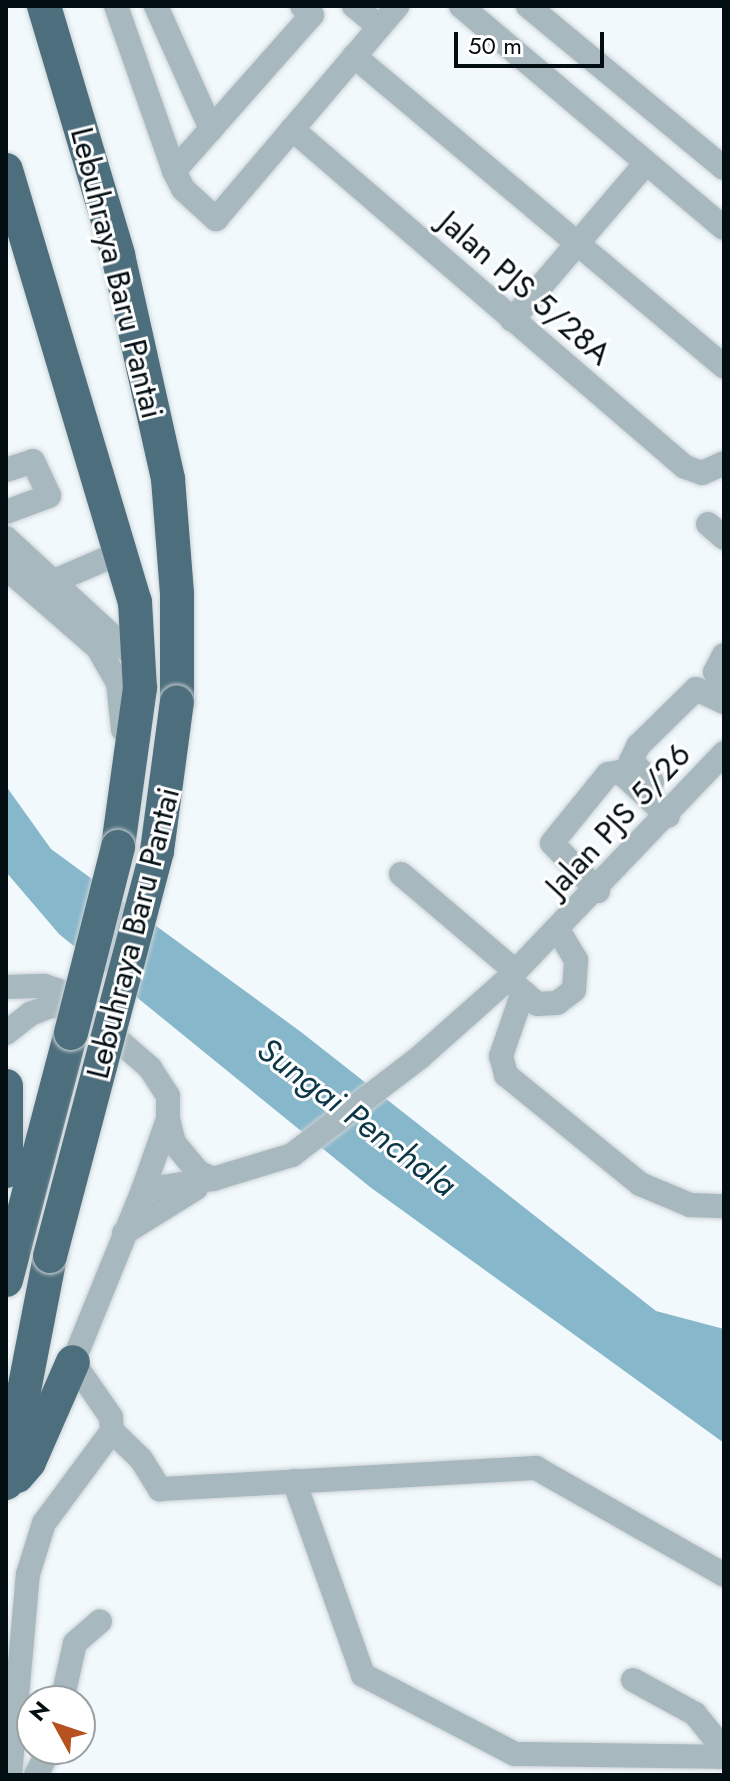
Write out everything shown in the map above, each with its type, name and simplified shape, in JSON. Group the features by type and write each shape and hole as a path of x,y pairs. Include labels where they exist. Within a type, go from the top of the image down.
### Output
{"highway":[{"name":"Lebuhraya Baru Pantai","path":"6,1485 50,1256 157,851 177,702 177,594 168,479 118,255 44,6"},
{"name":"Lebuhraya Baru Pantai","path":"6,170 135,602 140,688 118,842 11,1253"},
{"path":"6,1086 6,1171"},
{"path":"6,1485 29,1462 73,1362"}],"street":[{"path":"140,6 119,16 174,171 183,189 216,219 397,6"},
{"path":"156,6 211,129"},
{"path":"174,171 312,15 302,6"},
{"path":"354,6 379,26"},
{"path":"461,6 724,228"},
{"path":"528,6 724,168"},
{"path":"354,56 724,366"},
{"name":"Jalan PJS 5/28A","path":"292,129 685,467 702,473 724,463"},
{"path":"512,320 646,163"},
{"path":"6,470 33,461 49,496 6,512"},
{"path":"6,538 138,660"},
{"path":"52,582 122,552"},
{"path":"6,568 98,648 118,683 124,713 118,842"},
{"path":"724,655 715,672 724,680"},
{"path":"673,810 631,761 638,746 696,689 724,702"},
{"name":"Jalan PJS 5/26","path":"213,1179 292,1155 515,981 558,930 598,891 724,753"},
{"path":"598,891 552,843 608,774 620,772 673,810"},
{"path":"401,874 515,981 547,1005 574,990 576,960 558,930"},
{"path":"515,981 501,1056 506,1075 640,1184 690,1205 722,1204"},
{"path":"6,987 44,986 82,1007 163,1083 171,1103 143,1190 73,1362 111,1417 112,1431 44,1523 28,1574 10,1775"},
{"path":"6,1033 30,1014 51,1006 82,1007"},
{"path":"168,1119 174,1143 198,1172 213,1179"},
{"path":"143,1190 213,1179"},
{"path":"124,1233 213,1179"},
{"path":"112,1431 141,1459 160,1489 536,1468 724,1575"},
{"path":"294,1481 363,1675 515,1754 723,1757"},
{"path":"66,1685 75,1643 100,1621"},
{"path":"633,1680 695,1714 723,1757"}],"water":[{"name":"Sungai Penchala","path":"6,786 51,849 301,1032 656,1311 724,1329 724,1443 370,1187 59,934 6,872"}]}
